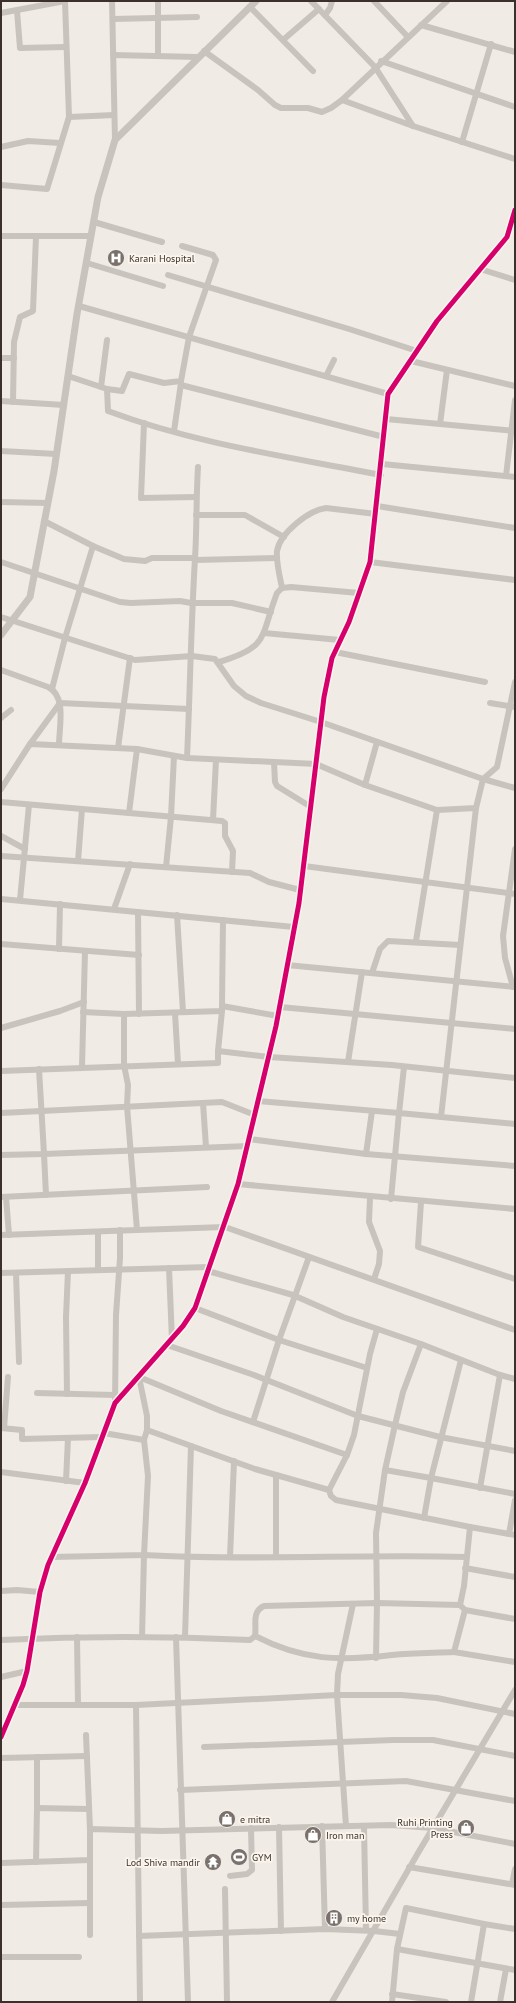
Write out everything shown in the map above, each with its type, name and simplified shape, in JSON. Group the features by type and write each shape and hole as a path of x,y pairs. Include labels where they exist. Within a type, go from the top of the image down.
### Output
{"street":[{"path":"1,13 65,1 68,117 47,189 1,185"},
{"path":"1,635 30,597 48,503 98,197 115,140 112,1"},
{"path":"158,1 158,56"},
{"path":"115,140 204,50 256,1"},
{"path":"311,1 375,67 413,126"},
{"path":"325,15 330,8 332,1"},
{"path":"374,1 408,37"},
{"path":"204,50 258,90 275,105 286,108 308,108 322,112 342,100 381,61 447,1"},
{"path":"250,7 313,71"},
{"path":"283,40 319,8"},
{"path":"17,11 20,48 66,47"},
{"path":"113,19 197,17"},
{"path":"421,25 515,52"},
{"path":"462,142 491,44"},
{"path":"113,55 197,58"},
{"path":"381,61 515,107"},
{"path":"342,100 413,126 515,159"},
{"path":"68,117 114,115"},
{"path":"1,147 28,141 60,143"},
{"path":"115,1403 170,1342 195,1308 238,1184 280,1007 304,866 324,697 332,658 370,562 381,475 388,394 437,321 507,237 515,210"},
{"path":"94,222 162,242"},
{"path":"508,232 515,234"},
{"path":"1,236 91,236"},
{"path":"13,402 14,342 20,317 34,311 36,237"},
{"path":"174,431 190,337 216,264 213,255 182,246"},
{"path":"87,263 163,286"},
{"path":"480,269 515,280"},
{"path":"168,275 417,351"},
{"path":"79,306 388,394"},
{"path":"107,340 104,388 108,411 144,423 206,440 381,475"},
{"path":"1,358 14,358"},
{"path":"326,376 334,360"},
{"path":"410,361 515,386"},
{"path":"440,424 447,370"},
{"path":"68,376 104,388 122,391 129,374 164,383 181,383 384,437"},
{"path":"506,476 513,431 515,400"},
{"path":"1,402 64,405"},
{"path":"386,419 513,431"},
{"path":"144,423 141,498 196,497"},
{"path":"1,451 56,454"},
{"path":"382,464 515,477"},
{"path":"187,758 192,656 191,603 195,559 198,467"},
{"path":"1,502 48,503"},
{"path":"377,506 515,528"},
{"path":"282,588 277,558 280,543 305,516 319,509 376,514"},
{"path":"196,515 245,515 284,537"},
{"path":"44,521 124,559 277,558"},
{"path":"52,689 65,638 94,546"},
{"path":"1,562 120,602 131,603 172,601 240,604 271,612"},
{"path":"370,562 515,580"},
{"path":"219,662 250,651 255,647 264,633 277,593 282,588 291,587 359,593"},
{"path":"1,617 135,660 192,656 209,657 219,662 227,678 246,696 261,703 321,722 483,779 515,788"},
{"path":"264,633 340,640"},
{"path":"335,652 485,682"},
{"path":"118,748 130,658"},
{"path":"1,670 52,689 60,703 59,745"},
{"path":"441,1117 476,808 483,779 497,767 512,707 515,682"},
{"path":"490,702 512,707"},
{"path":"60,703 189,709"},
{"path":"1,789 30,744 60,703"},
{"path":"1,718 10,710"},
{"path":"365,785 377,742"},
{"path":"30,744 137,749 187,758 316,764 365,785 437,810 476,808"},
{"path":"129,813 137,749"},
{"path":"166,867 171,817 174,756"},
{"path":"213,820 216,760"},
{"path":"274,762 275,782 278,786 311,807"},
{"path":"1,802 213,820 225,823 225,836 233,851 232,872"},
{"path":"20,900 29,805"},
{"path":"78,861 82,809"},
{"path":"416,941 437,810"},
{"path":"1,836 24,849"},
{"path":"287,965 514,987 506,958 503,936 515,850"},
{"path":"1,856 130,864 253,874 268,882 300,890"},
{"path":"114,909 130,864"},
{"path":"304,866 515,894"},
{"path":"1,899 294,927"},
{"path":"59,949 60,904"},
{"path":"138,912 139,1014"},
{"path":"177,916 183,1012"},
{"path":"1,1071 218,1062 222,1008 223,920"},
{"path":"372,973 380,949 384,943 416,941 460,945"},
{"path":"1,944 139,955"},
{"path":"82,1067 85,951"},
{"path":"348,1062 354,1014 362,972"},
{"path":"1,1028 60,1011 84,1002"},
{"path":"280,1007 515,1029"},
{"path":"83,1012 124,1014 175,1013 222,1008 278,1016"},
{"path":"175,1013 178,1064"},
{"path":"124,1014 124,1065 128,1085 127,1106 137,1230"},
{"path":"218,1052 404,1066 515,1078"},
{"path":"391,1199 404,1066"},
{"path":"39,1069 46,1195"},
{"path":"258,1101 515,1124"},
{"path":"1,1113 222,1102 255,1114"},
{"path":"203,1103 206,1147"},
{"path":"366,1154 372,1111"},
{"path":"249,1139 395,1157 515,1166"},
{"path":"1,1155 248,1146"},
{"path":"238,1184 421,1202 515,1209"},
{"path":"9,1235 4,1197 207,1187"},
{"path":"370,1197 369,1222 380,1251 379,1264 374,1279"},
{"path":"421,1202 418,1247 515,1279"},
{"path":"1,1236 224,1227 515,1330"},
{"path":"1,1737 27,1671 40,1592 52,1557 85,1483 115,1403 116,1315 120,1230"},
{"path":"98,1232 98,1270"},
{"path":"253,1422 279,1340 309,1257"},
{"path":"169,1268 170,1342"},
{"path":"1,1273 169,1268 209,1269 296,1296 343,1317 421,1344 500,1375 515,1379"},
{"path":"67,1394 66,1318 68,1271"},
{"path":"16,1273 19,1362"},
{"path":"195,1308 279,1340 367,1368"},
{"path":"377,1329 367,1368 358,1416 347,1455 329,1490 331,1496 336,1500 380,1510 512,1534 515,1500"},
{"path":"170,1342 358,1416 440,1437 515,1451"},
{"path":"376,1658 376,1533 385,1470 403,1392 421,1344"},
{"path":"424,1518 430,1478 461,1360"},
{"path":"480,1488 500,1375"},
{"path":"8,1377 3,1428 22,1430 22,1439 68,1438 103,1435 144,1440"},
{"path":"139,1377 221,1411 347,1455"},
{"path":"139,1377 147,1416 147,1430 144,1440 148,1476 142,1637"},
{"path":"36,1393 115,1395"},
{"path":"147,1430 276,1475 329,1490"},
{"path":"66,1481 68,1438"},
{"path":"185,1637 191,1446"},
{"path":"230,1557 234,1461"},
{"path":"385,1470 515,1494"},
{"path":"1,1472 85,1483"},
{"path":"276,1475 276,1557"},
{"path":"454,1652 463,1607 465,1568 470,1527"},
{"path":"52,1557 144,1555 188,1557 466,1557"},
{"path":"465,1568 515,1577"},
{"path":"1,1591 17,1590 40,1592"},
{"path":"255,1636 255,1615 259,1609 264,1606 377,1603 463,1607 515,1619"},
{"path":"346,1826 337,1695 341,1658 353,1604"},
{"path":"1,1640 77,1637 185,1637 250,1640 255,1636"},
{"path":"255,1636 292,1652 312,1657 376,1658 391,1655 454,1652 515,1662"},
{"path":"77,1637 78,1705"},
{"path":"176,1637 176,1703 188,2002"},
{"path":"1,1677 27,1671"},
{"path":"332,2002 374,1931 409,1867 515,1690"},
{"path":"14,1705 136,1705 337,1695 401,1695 437,1698 515,1714"},
{"path":"136,1705 140,2002"},
{"path":"86,1735 90,1829 90,1935"},
{"path":"204,1747 340,1741 434,1740 515,1756"},
{"path":"1,1758 87,1756"},
{"path":"36,1862 37,1757"},
{"path":"180,1790 406,1781 515,1801"},
{"path":"215,1796 216,1788"},
{"path":"37,1808 88,1808"},
{"path":"90,1829 182,1830 390,1825 433,1828 515,1844"},
{"path":"322,1826 325,1929"},
{"path":"364,1826 366,1930"},
{"path":"279,1827 281,1931"},
{"path":"230,1876 247,1874 252,1870 251,1828"},
{"path":"1,1863 90,1860"},
{"path":"409,1867 513,1884 515,1869"},
{"path":"225,1889 227,2002"},
{"path":"1,1905 90,1903"},
{"path":"392,2002 397,1949 406,1908 515,1929"},
{"path":"471,2002 484,1924"},
{"path":"139,1936 325,1929 366,1930 400,1934"},
{"path":"397,1949 515,1970"},
{"path":"1,1957 79,1957"},
{"path":"500,2002 506,1969"},
{"path":"392,1994 446,2002"}],"cycle path":[{"path":"1,1737 23,1685 27,1671 40,1592 48,1565 85,1483 115,1403 183,1326 195,1308 238,1184 276,1026 299,903 324,697 332,658 349,622 370,562 388,394 437,321 507,237 515,210"}],"place":[{"name":"Karani Hospital","path":"116,258"},
{"name":"e mitra","path":"227,1819"},
{"name":"Ruhi Printing Press","path":"466,1828"},
{"name":"Iron man","path":"313,1835"},
{"name":"GYM","path":"239,1857"},
{"name":"Lod Shiva mandir","path":"213,1862"},
{"name":"my home","path":"334,1918"}]}
